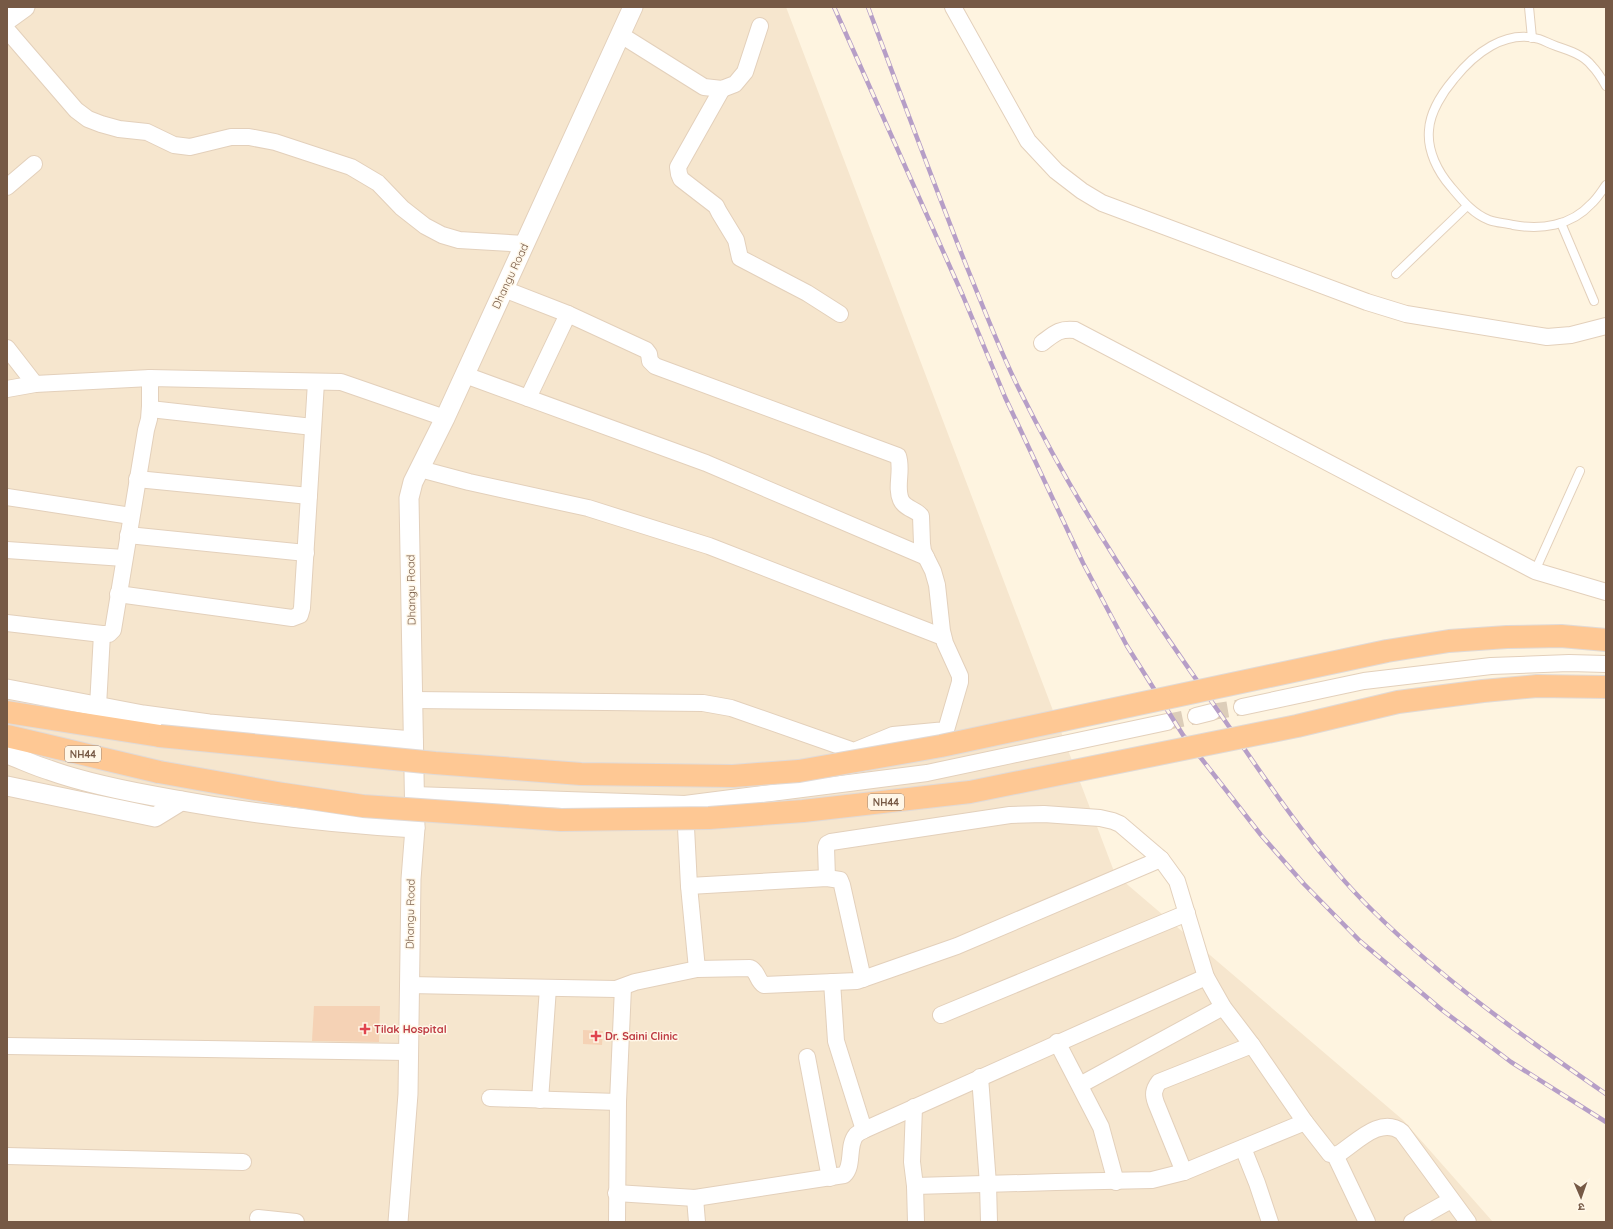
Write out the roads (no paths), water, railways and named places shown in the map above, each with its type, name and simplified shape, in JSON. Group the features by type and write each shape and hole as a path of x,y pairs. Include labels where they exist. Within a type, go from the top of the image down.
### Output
{"highway":[{"path":"7,712 160,736 435,763 580,774 733,776 799,771 941,746 1387,651 1449,641 1507,637 1561,636 1606,640"},
{"name":"NH44","path":"7,736 159,772 283,794 379,807 561,820 709,818 825,809 970,792 1296,726 1398,702 1483,691 1537,686 1606,687"},
{"path":"7,748 59,749"}],"street":[{"path":"7,20 25,7"},
{"name":"Dhangu Road","path":"398,1222 408,1094 408,985 411,879 415,828 409,498 413,482 465,375 633,7"},
{"path":"953,7 1028,141 1056,171 1082,191 1102,203 1359,300 1406,314 1547,337 1571,335 1606,326"},
{"path":"621,35 704,86 722,89 734,84 745,72 760,26"},
{"path":"7,30 76,110 88,119 119,129 147,132 174,145 190,147 231,137 249,137 276,142 351,167 378,183 402,208 426,226 442,235 459,240 525,244"},
{"path":"722,89 678,166 681,179 716,206 736,240 740,258 807,293 840,314"},
{"path":"7,187 34,164"},
{"path":"413,700 703,702 731,708 854,751 893,735 946,730 961,679 943,637 937,585 922,544 921,516 915,511 904,506 900,495 899,462 896,454 655,366 650,361 649,354 646,350 568,314 504,288"},
{"path":"528,398 568,314"},
{"path":"1042,343 1055,333 1065,329 1075,330 1535,571 1606,592"},
{"path":"7,348 35,384"},
{"path":"465,375 706,463 926,557"},
{"path":"7,623 102,634 109,634 113,630 137,479 150,409 150,378"},
{"path":"7,390 35,384 150,378 341,382 445,418"},
{"path":"118,594 292,618 296,618 302,612 316,382"},
{"path":"150,409 313,427"},
{"path":"420,469 469,482 588,508 709,546 943,637"},
{"path":"137,479 309,496"},
{"path":"7,497 132,516"},
{"path":"128,535 306,553"},
{"path":"7,550 124,558"},
{"path":"98,706 102,634"},
{"path":"1242,707 1364,681 1491,666 1569,663 1606,664"},
{"path":"7,689 98,706 209,724 414,741"},
{"path":"1196,716 1212,712"},
{"path":"414,795 685,804 927,773 1167,722"},
{"path":"7,754 49,770 86,781 234,811 357,825 415,828"},
{"path":"7,786 155,817 181,801"},
{"path":"685,804 689,886 697,969"},
{"path":"827,878 826,847 827,844 831,842 1030,814 1100,818 1120,824 1161,859 1177,881 1206,977 1223,1007 1252,1045 1305,1122 1330,1154 1335,1155 1340,1153 1374,1130 1391,1126 1396,1128 1402,1132 1468,1222"},
{"path":"408,985 616,989 635,982 697,969 752,969 761,984 764,985 857,981 957,946 1161,859"},
{"path":"689,886 827,878 840,880 863,979"},
{"path":"941,1015 1187,912"},
{"path":"616,1193 696,1198 844,1175 856,1135 864,1130 1206,977"},
{"path":"832,982 836,1041 864,1130"},
{"path":"617,1222 616,1193 618,1102 623,986"},
{"path":"540,1100 548,988"},
{"path":"1080,1085 1223,1007"},
{"path":"1058,1042 1101,1127 1116,1182"},
{"path":"1184,1172 1156,1103 1154,1092 1156,1086 1159,1082 1252,1045"},
{"path":"7,1046 408,1052"},
{"path":"807,1057 830,1178"},
{"path":"980,1077 988,1184 988,1222"},
{"path":"490,1098 618,1102"},
{"path":"914,1107 912,1162 915,1186 916,1222"},
{"path":"915,1186 1152,1180 1184,1172 1305,1122"},
{"path":"1243,1148 1258,1183 1270,1222"},
{"path":"1335,1155 1367,1222"},
{"path":"7,1156 243,1162"},
{"path":"696,1198 697,1222"},
{"path":"1412,1222 1451,1200"},
{"path":"258,1218 296,1222"}],"lane":[{"path":"1529,7 1532,38"},
{"path":"1606,86 1592,64 1574,52 1538,39 1516,38 1500,42 1484,49 1461,70 1446,89 1433,112 1429,129 1431,151 1437,168 1446,182 1467,206 1489,220 1528,228 1553,226 1572,219 1590,205 1606,185"},
{"path":"1396,274 1467,206"},
{"path":"1560,223 1594,301"},
{"path":"1535,571 1580,471"}],"tunnel":[{"path":"1212,712 1242,707"},
{"path":"1167,722 1196,716"}],"railway":[{"path":"834,7 963,296 1005,397 1083,563 1127,646 1183,735 1261,835 1304,884 1360,941 1442,1010 1511,1062 1606,1122"},
{"path":"868,7 953,233 991,327 1012,374 1072,489 1121,568 1163,631 1292,817 1351,889 1400,937 1457,985 1545,1052 1606,1094"}],"place":[{"name":"Tilak Hospital","path":"365,1029"},
{"name":"Dr. Saini Clinic","path":"596,1036"}]}
